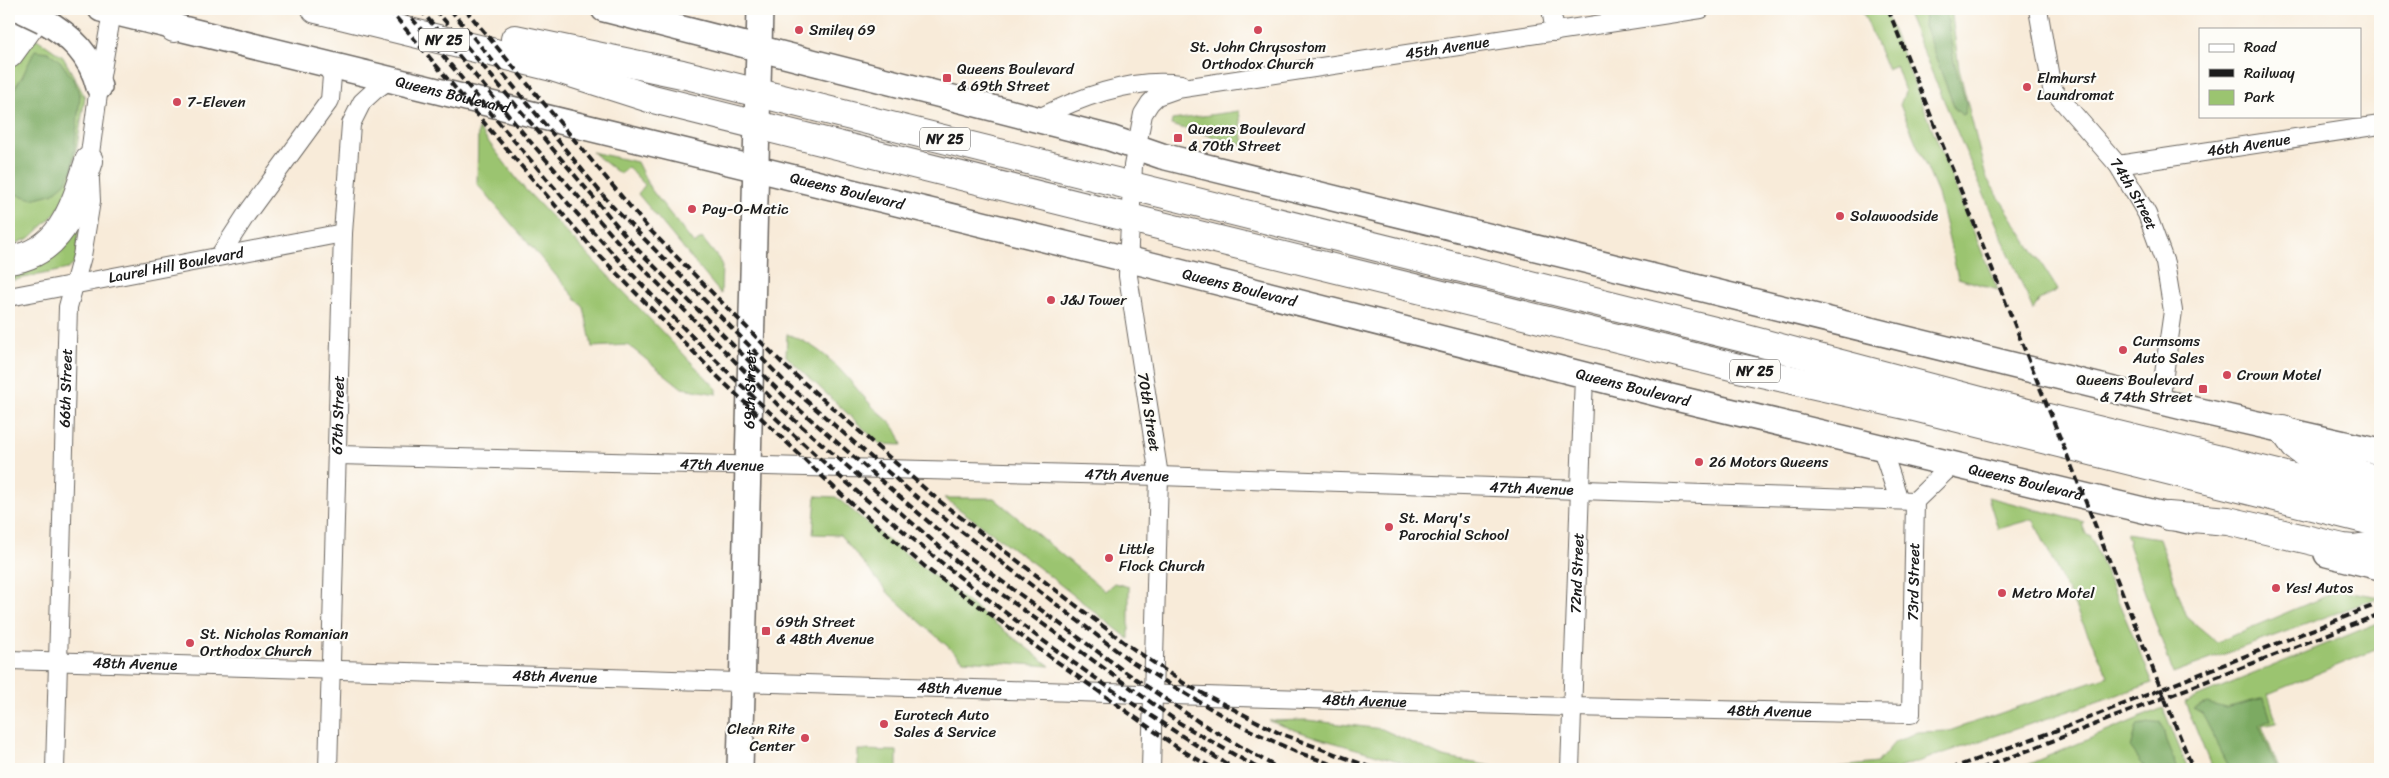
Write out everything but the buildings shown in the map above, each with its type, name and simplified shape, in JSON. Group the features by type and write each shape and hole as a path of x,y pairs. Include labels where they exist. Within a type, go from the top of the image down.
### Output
{"main road":[{"name":"NY 25","path":"316,9 534,62 649,98 1130,218 1739,368 1937,413 2380,523"},
{"name":"NY 25","path":"394,9 501,36 682,74 1132,185 1743,338 1997,405 2380,499"},
{"path":"9,26 37,12"},
{"path":"9,54 37,12"},
{"path":"9,260 27,255 41,248 61,230 73,209 89,161"},
{"path":"2283,430 2295,446 2310,457 2380,481"},
{"path":"2168,516 2228,520 2343,548 2353,549 2380,545"}],"street":[{"path":"20,9 37,12 79,46 90,63 99,87"},
{"path":"604,9 1110,138 1169,158 2160,402 2380,452"},
{"name":"69th Street","path":"740,769 760,9"},
{"path":"1551,9 1555,32"},
{"name":"45th Avenue","path":"1136,147 1143,114 1150,103 1167,92 1194,86 1701,9"},
{"name":"74th Street","path":"2038,9 2052,90 2118,165 2147,214 2165,263 2173,311 2160,402"},
{"name":"Queens Boulevard","path":"107,10 166,18 326,65 392,78 1950,466 2380,567"},
{"name":"66th Street","path":"55,769 68,306 82,256 92,201 89,161 107,10"},
{"path":"220,255 246,215 330,100 332,76 326,65"},
{"name":"67th Street","path":"328,769 343,233 351,124 362,102 374,90 392,78"},
{"name":"45th Avenue","path":"1037,119 1065,104 1135,85 1163,82 1194,86"},
{"name":"46th Avenue","path":"2118,165 2380,125"},
{"name":"70th Street","path":"1136,147 1128,260 1132,301 1159,476 1151,769"},
{"name":"Laurel Hill Boulevard","path":"9,297 220,255 343,233"},
{"name":"72nd Street","path":"1570,769 1584,376"},
{"name":"73rd Street","path":"1882,449 1907,501 1911,714"},
{"name":"47th Avenue","path":"338,455 748,467 1159,476 1907,501"},
{"path":"1907,501 1950,466"},
{"name":"48th Avenue","path":"9,660 1571,707 1911,714"}],"green space":[{"path":"1884,9 1998,290 1958,278 1938,194 1900,105 1905,92 1896,65 1887,69 1863,12"},
{"path":"1905,9 1951,9 1959,69 1986,177 2058,290 2039,300 2033,310"},
{"path":"1930,9 1942,9 1947,15 1954,62 1966,103 1965,114 1962,115 1955,109 1924,26 1925,13"},
{"path":"31,35 63,57 85,97 71,183 57,212 30,238 9,246 9,69"},
{"path":"35,50 48,52 60,61 75,82 80,96 72,170 65,183 52,194 32,199 9,192 9,96 22,77"},
{"path":"1239,111 1244,145 1171,125 1172,120"},
{"path":"478,128 523,187 717,389 717,394 682,388 628,345 592,347 584,308 477,184"},
{"path":"592,152 637,162 650,188 694,244 702,238 722,263 721,294 638,194 645,185 628,167 620,174"},
{"path":"79,219 76,262 68,269 9,281 9,268"},
{"path":"787,334 814,347 825,355 894,427 902,445 880,444 786,356"},
{"path":"816,496 836,497 884,537 1050,666 963,660 890,595 840,535 813,534"},
{"path":"1988,497 2084,522 2082,524 2086,534 2090,535 2153,683 1896,769 1822,769 1877,763 1895,742 1917,732 1949,731 2108,676 2033,519 1998,529"},
{"path":"944,498 994,498 1105,591 1114,583 1129,587 1129,639 1038,567"},
{"path":"2126,533 2159,538 2187,617 2217,642 2340,590 2380,597 2173,673 2128,544 2129,540"},
{"path":"2380,622 2380,648 2268,694 2277,723 2262,726 2279,769 2212,769 2185,702"},
{"path":"2264,698 2271,720 2259,725 2277,769 2230,769 2202,713 2193,708 2207,703 2225,708"},
{"path":"2163,708 2188,769 2017,769"},
{"path":"1307,720 1382,729 1443,757 1506,769 1426,769 1318,738 1269,721"},
{"path":"2161,721 2166,741 2178,769 2146,769 2131,749 2137,725"},
{"path":"858,750 897,751 897,769 858,769"}],"railway":[{"path":"389,9 593,249 718,377 843,496 930,571 1178,748 1214,769"},
{"path":"404,9 607,247 750,394 825,463 982,595 1064,656 1148,714 1235,769"},
{"path":"420,9 528,139 626,251 784,411 956,561 1178,722 1259,769"},
{"path":"435,9 636,248 785,397 969,557 1124,671 1199,722 1279,769"},
{"path":"450,9 611,205 785,382 919,499 1129,660 1235,723 1294,751 1345,769"},
{"path":"465,9 648,228 786,367 938,500 1129,646 1185,684 1279,733 1375,769"},
{"path":"1888,9 2193,769"},
{"path":"1950,769 2068,726 2380,603"},
{"path":"1980,769 2380,614"}],"place":[{"name":"Smiley 69","path":"799,30"},
{"name":"St. John Chrysostom Orthodox Church","path":"1258,30"},
{"name":"Queens Boulevard & 69th Street","path":"947,78"},
{"name":"Elmhurst Laundromat","path":"2027,87"},
{"name":"7-Eleven","path":"177,102"},
{"name":"Queens Boulevard & 70th Street","path":"1178,138"},
{"name":"Pay-O-Matic","path":"692,209"},
{"name":"Solawoodside","path":"1840,216"},
{"name":"J&J Tower","path":"1051,300"},
{"name":"Curmsoms Auto Sales","path":"2123,350"},
{"name":"Crown Motel","path":"2227,375"},
{"name":"Queens Boulevard & 74th Street","path":"2203,389"},
{"name":"26 Motors Queens","path":"1699,462"},
{"name":"St. Mary's Parochial School","path":"1389,527"},
{"name":"Little Flock Church","path":"1109,558"},
{"name":"Yes! Autos","path":"2276,588"},
{"name":"Metro Motel","path":"2002,593"},
{"name":"69th Street & 48th Avenue","path":"766,631"},
{"name":"St. Nicholas Romanian Orthodox Church","path":"190,643"},
{"name":"Eurotech Auto Sales & Service","path":"884,724"},
{"name":"Clean Rite Center","path":"805,738"}]}
